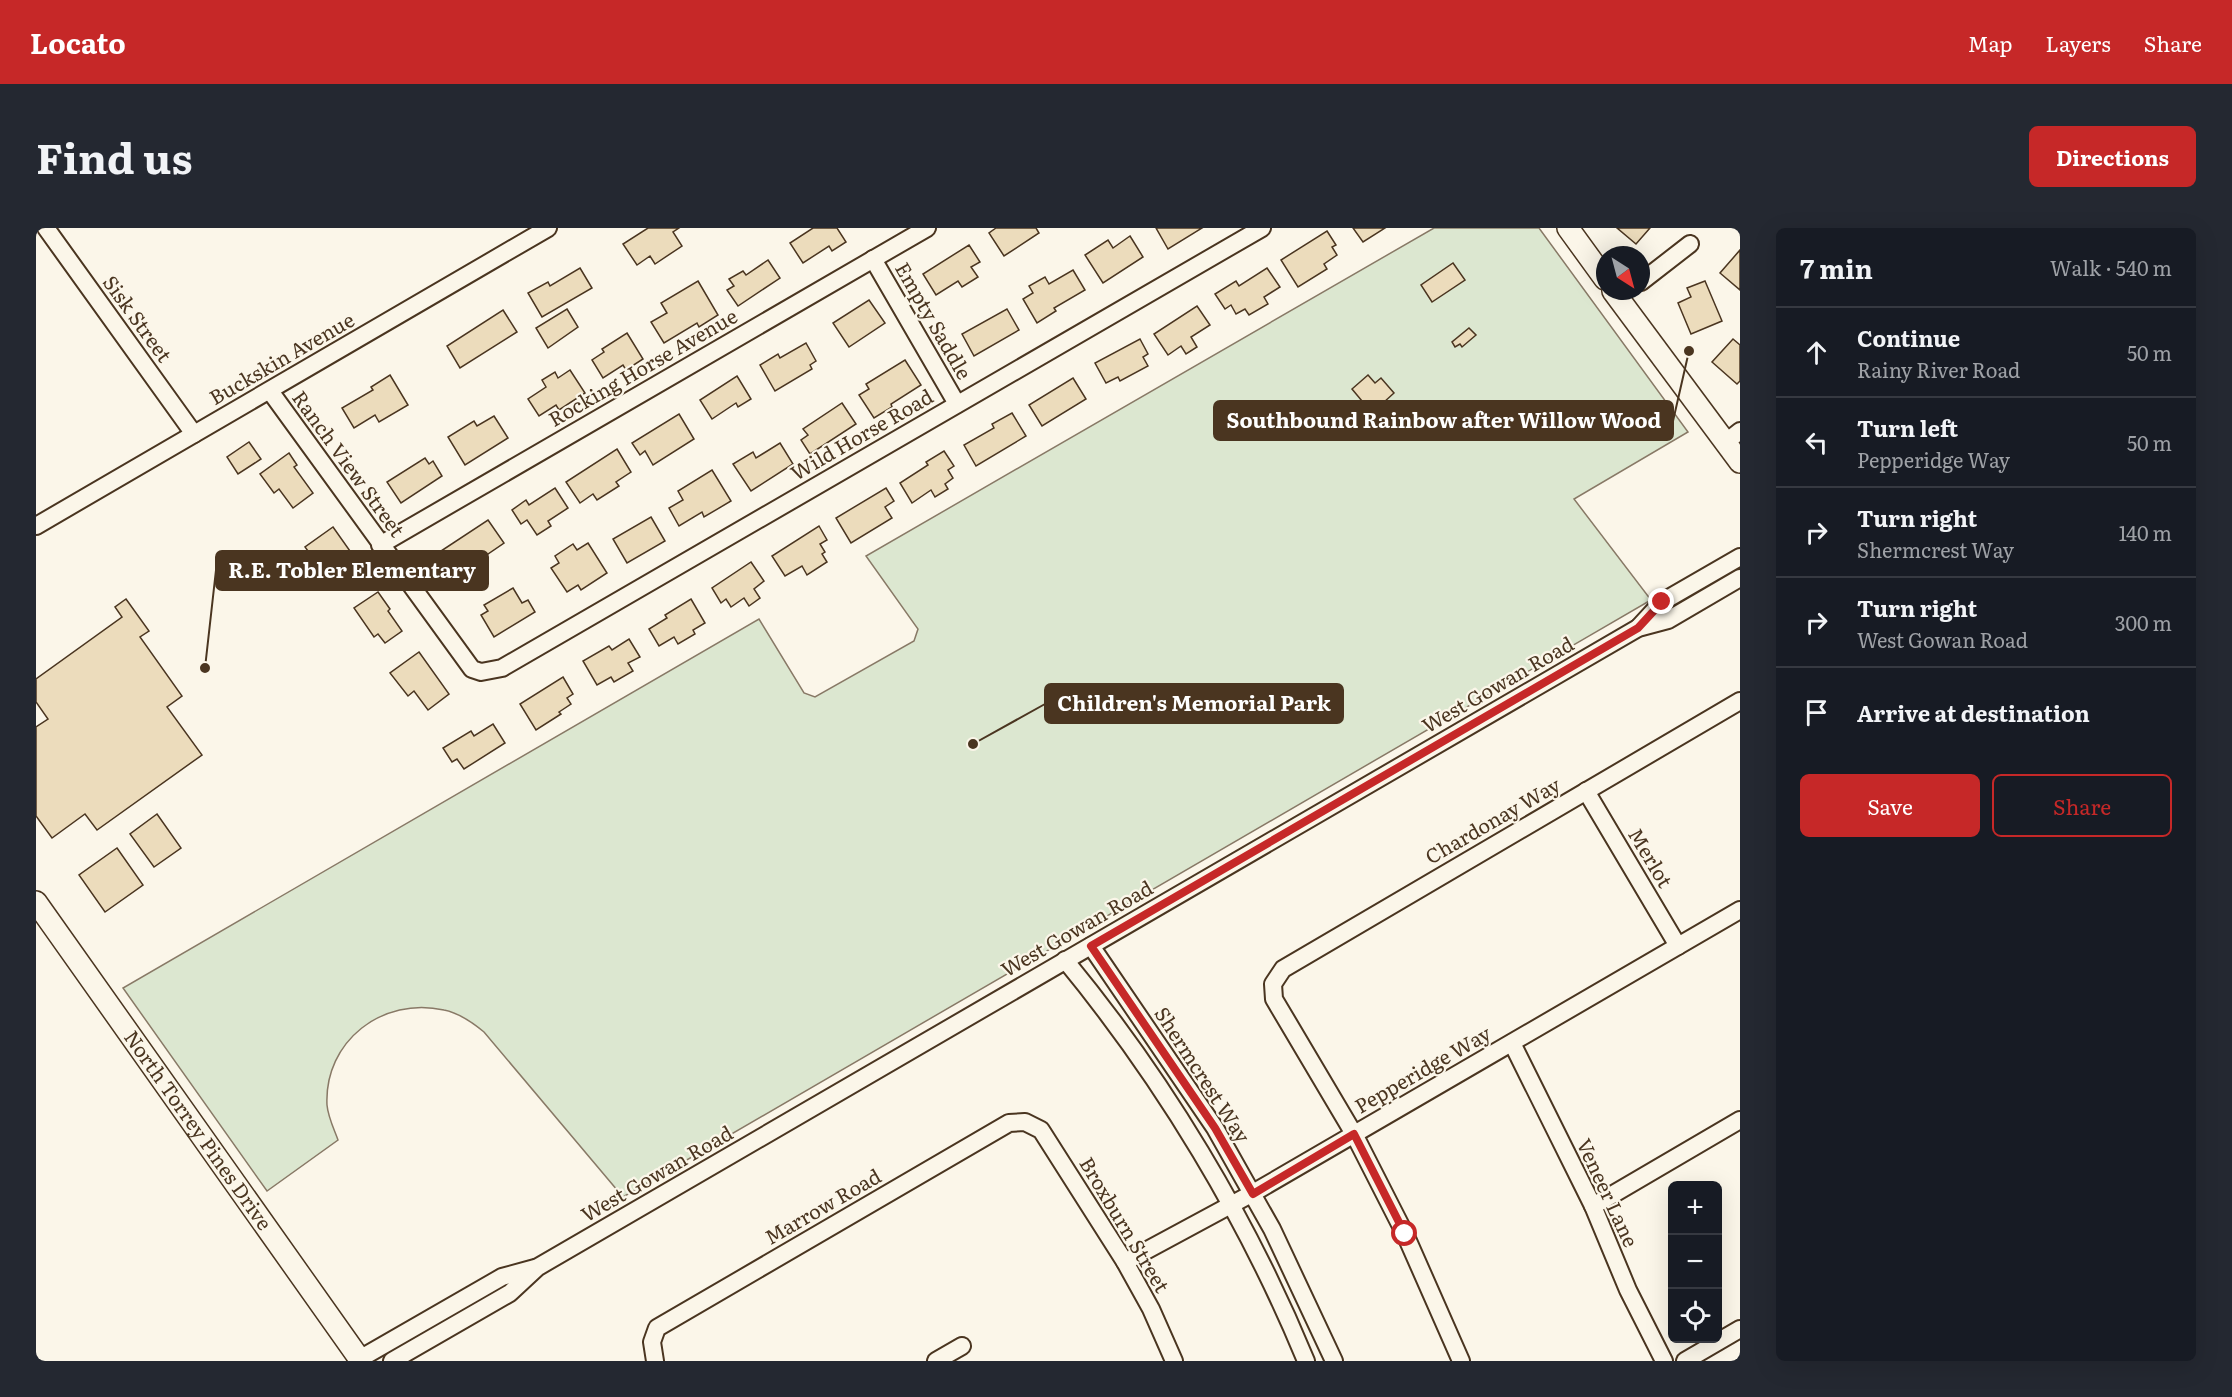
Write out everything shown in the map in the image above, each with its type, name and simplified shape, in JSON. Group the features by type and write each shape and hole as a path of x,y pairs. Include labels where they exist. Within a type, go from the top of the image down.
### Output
{"main road":[{"path":"1568,228 1596,267"},
{"path":"1625,300 1733,437 1740,462"},
{"name":"North Torrey Pines Drive","path":"36,902 359,1360"}],"street":[{"name":"Sisk Street","path":"46,228 194,434"},
{"name":"Buckskin Avenue","path":"36,526 548,228"},
{"name":"Rocking Horse Avenue","path":"380,545 927,228"},
{"name":"Wild Horse Road","path":"481,672 502,668 1262,228"},
{"path":"1650,275 1690,244"},
{"name":"Empty Saddle","path":"873,259 957,404"},
{"name":"Ranch View Street","path":"270,391 472,669 481,672"},
{"name":"West Gowan Road","path":"1638,628 1662,602 1740,557"},
{"name":"West Gowan Road","path":"392,1361 510,1293 538,1267 1065,960 1638,628 1668,620 1740,578"},
{"name":"Chardonay Way","path":"1354,1134 1274,999 1273,984 1283,969 1740,701"},
{"name":"Merlot","path":"1586,791 1678,946"},
{"name":"Pepperidge Way","path":"1125,1262 1253,1194 1740,910"},
{"name":"Shermcrest Way","path":"1091,946 1215,1128 1253,1194 1291,1268 1334,1361"},
{"path":"1065,960 1146,1069 1193,1140 1231,1205 1280,1301 1306,1361"},
{"name":"Veneer Lane","path":"1512,1043 1593,1206 1628,1290 1664,1361"},
{"path":"1593,1206 1740,1120"},
{"name":"Broxburn Street","path":"1024,1122 1041,1130 1125,1262 1151,1309 1174,1361"},
{"name":"Marrow Road","path":"655,1361 652,1342 657,1328 1009,1123 1024,1122"},
{"path":"1354,1134 1405,1234 1461,1361"},
{"name":"West Gowan Road","path":"359,1360 502,1277 538,1267"},
{"path":"1684,1361 1740,1329"},
{"path":"936,1361 962,1346"}],"green space":[{"path":"1434,228 1539,228 1688,432 1574,499 1651,600 623,1197 484,1032 455,1013 421,1007 400,1010 379,1017 362,1028 347,1043 335,1061 329,1082 327,1105 338,1140 267,1191 123,988 759,619 804,693 815,697 914,641 918,629 866,556"}],"building":[{"path":"648,228 679,228 673,232 682,246 655,264 650,256 637,265 623,244"},
{"path":"813,228 837,228 846,242 832,251 829,246 803,263 790,243"},
{"path":"996,228 1036,228 1039,233 1004,256 989,233"},
{"path":"1156,228 1202,228 1168,249"},
{"path":"1353,228 1385,228 1363,242"},
{"path":"1617,228 1650,228 1636,244"},
{"path":"1327,231 1336,245 1332,247 1337,255 1324,264 1327,269 1298,287 1281,260"},
{"path":"1130,236 1143,257 1103,283 1085,255 1108,240 1113,248"},
{"path":"969,245 980,262 971,267 978,277 962,287 958,281 936,295 923,274"},
{"path":"1740,250 1740,290 1720,273"},
{"path":"768,260 780,278 738,306 727,290 734,286 729,279 743,271 746,275"},
{"path":"1453,263 1465,280 1432,302 1421,285"},
{"path":"580,268 592,288 542,317 528,293 548,282 550,286"},
{"path":"1267,268 1280,287 1264,297 1268,304 1249,315 1245,309 1236,314 1231,305 1225,309 1215,294 1236,281 1239,286"},
{"path":"1073,270 1085,290 1054,308 1056,311 1037,323 1023,299 1033,293 1029,286 1045,277 1049,284"},
{"path":"698,281 718,315 699,327 697,323 664,343 651,322 667,313 661,303"},
{"path":"1705,281 1722,321 1691,334 1678,303 1691,297 1687,288"},
{"path":"869,300 885,323 849,347 833,323"},
{"path":"1197,306 1210,325 1191,337 1197,347 1186,354 1181,346 1168,355 1154,334"},
{"path":"567,309 578,327 548,348 536,328"},
{"path":"1007,309 1019,330 974,356 962,334"},
{"path":"503,310 517,332 460,368 447,346"},
{"path":"1469,328 1476,335 1462,347 1460,344 1455,347 1452,342"},
{"path":"627,333 643,359 626,370 623,365 603,378 592,360 604,352 602,349"},
{"path":"1140,339 1148,354 1143,357 1148,366 1120,381 1118,377 1106,383 1095,363"},
{"path":"1733,339 1740,345 1740,381 1737,384 1712,362"},
{"path":"806,343 816,361 810,365 812,369 775,391 760,365 778,354 780,358"},
{"path":"905,360 921,385 874,418 859,395 869,389 866,384"},
{"path":"570,370 585,393 559,410 556,405 539,416 528,399 546,387 542,380 555,372 558,378"},
{"path":"390,375 408,405 379,422 375,415 354,428 342,408 373,390 371,387"},
{"path":"1368,375 1375,383 1381,378 1394,393 1372,413 1352,389"},
{"path":"737,376 751,399 738,407 736,403 712,419 700,400"},
{"path":"1073,378 1086,399 1042,426 1029,405"},
{"path":"842,403 856,424 810,454 801,440 808,435 803,429"},
{"path":"1012,413 1026,436 976,466 964,445 994,428 992,424"},
{"path":"679,414 694,439 653,465 645,451 640,455 632,443"},
{"path":"494,416 508,438 465,465 448,437 474,421 477,426"},
{"path":"249,442 261,459 238,474 227,457"},
{"path":"780,443 793,464 751,491 733,464 753,452 756,458"},
{"path":"617,449 631,472 616,482 619,486 597,500 593,494 580,503 566,482"},
{"path":"944,451 954,466 948,470 953,478 945,484 948,489 935,497 931,490 912,503 900,483 928,465 926,462"},
{"path":"289,453 297,465 294,467 313,493 293,508 279,489 274,493 260,474"},
{"path":"425,458 429,464 433,461 442,476 401,503 387,482"},
{"path":"712,470 731,501 704,517 702,512 679,526 669,508 683,500 678,491"},
{"path":"555,488 568,508 548,521 551,526 537,535 527,520 521,524 512,510 526,500 529,505"},
{"path":"886,488 894,501 885,507 892,518 851,543 836,518"},
{"path":"651,517 665,541 627,563 613,539"},
{"path":"488,520 504,543 469,567 465,561 453,569 441,551"},
{"path":"819,526 827,540 820,544 827,562 807,575 802,566 785,576 772,556"},
{"path":"333,527 362,568 340,583 331,570 325,574 305,547"},
{"path":"588,543 607,573 581,590 578,585 567,592 551,568 559,563 555,556 573,544 577,550"},
{"path":"751,562 764,581 754,589 760,598 749,606 744,598 731,607 726,599 721,603 712,588"},
{"path":"513,588 522,603 528,600 535,612 494,637 481,615 488,611 484,605"},
{"path":"378,592 402,631 385,643 378,634 374,637 354,608"},
{"path":"126,599 149,631 140,637 182,696 167,707 202,755 97,830 85,814 52,838 36,816 36,727 48,719 36,702 36,679 122,617 115,607"},
{"path":"691,599 705,623 693,630 695,634 678,644 674,637 659,646 649,629 667,618 665,615"},
{"path":"629,639 640,657 628,663 633,671 614,682 611,677 597,685 583,661 609,646 612,650"},
{"path":"419,652 449,694 428,710 414,691 408,696 390,673"},
{"path":"563,677 573,694 567,698 571,704 559,712 561,714 536,730 520,704"},
{"path":"493,724 505,743 464,769 457,759 452,762 443,748 471,731 474,736"},
{"path":"157,814 181,848 154,867 130,834"},
{"path":"117,848 143,885 105,912 79,875"}],"place":[{"name":"Southbound Rainbow after Willow Wood","path":"1689,351"},
{"name":"R.E. Tobler Elementary","path":"205,668"},
{"name":"Children's Memorial Park","path":"973,744"}],"route":[{"path":"1405,1234 1354,1134 1253,1194 1215,1128 1105,970 1091,946 1638,628 1662,602"}]}
